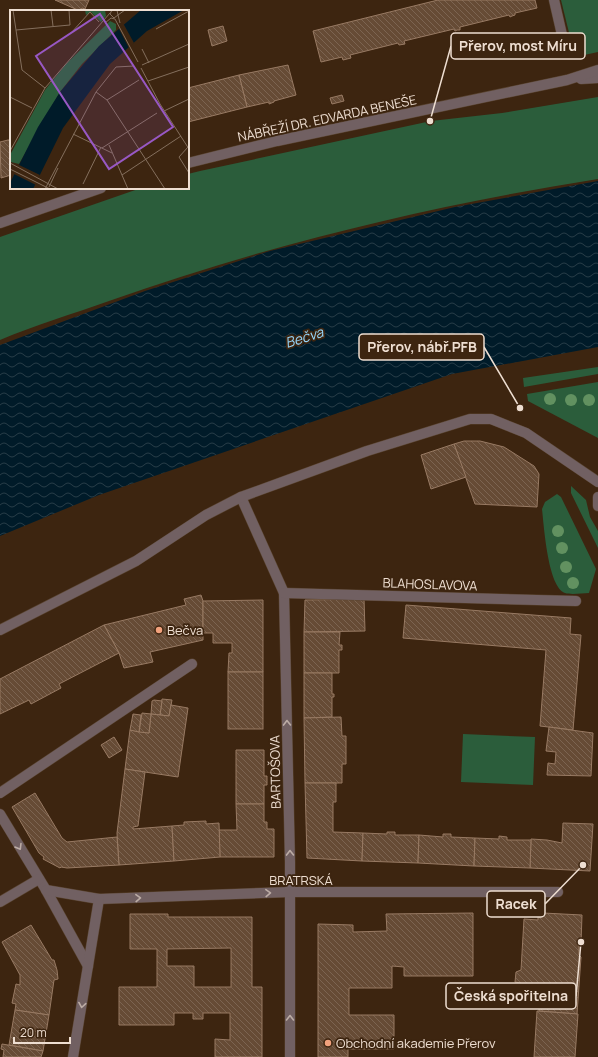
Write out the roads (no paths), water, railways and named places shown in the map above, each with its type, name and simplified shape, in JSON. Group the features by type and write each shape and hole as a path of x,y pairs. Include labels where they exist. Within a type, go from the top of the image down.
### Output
{"street":[{"path":"554,0 565,48"},
{"name":"NÁBŘEŽÍ DR. EDVARDA BENEŠE","path":"189,163 276,142 567,80 598,70"},
{"name":"NÁBŘEŽÍ DR. EDVARDA BENEŠE","path":"567,80 598,78"},
{"path":"0,222 98,189"},
{"path":"0,630 136,561 206,515 241,497 367,451 470,419 481,418 500,422 526,433 598,482"},
{"name":"BARTOŠOVA","path":"241,497 284,593 290,892 290,1057"},
{"path":"598,497 598,506"},
{"name":"BLAHOSLAVOVA","path":"284,593 576,601"},
{"path":"0,794 192,664"},
{"path":"0,814 46,890 88,966"},
{"path":"0,902 39,879"},
{"name":"BRATRSKÁ","path":"46,890 99,899 290,892 558,892"},
{"path":"73,1057 99,899"}],"water":[{"path":"598,181 598,347 452,374 99,495 0,536 0,345 145,291 270,251 455,207"}],"place":[{"name":"Přerov, most Míru","path":"430,121"},
{"name":"Přerov, nábř.PFB","path":"520,408"},
{"name":"Bečva","path":"159,630"},
{"name":"Racek","path":"583,865"},
{"name":"Česká spořitelna","path":"581,942"},
{"name":"Obchodní akademie Přerov","path":"328,1043"}]}
